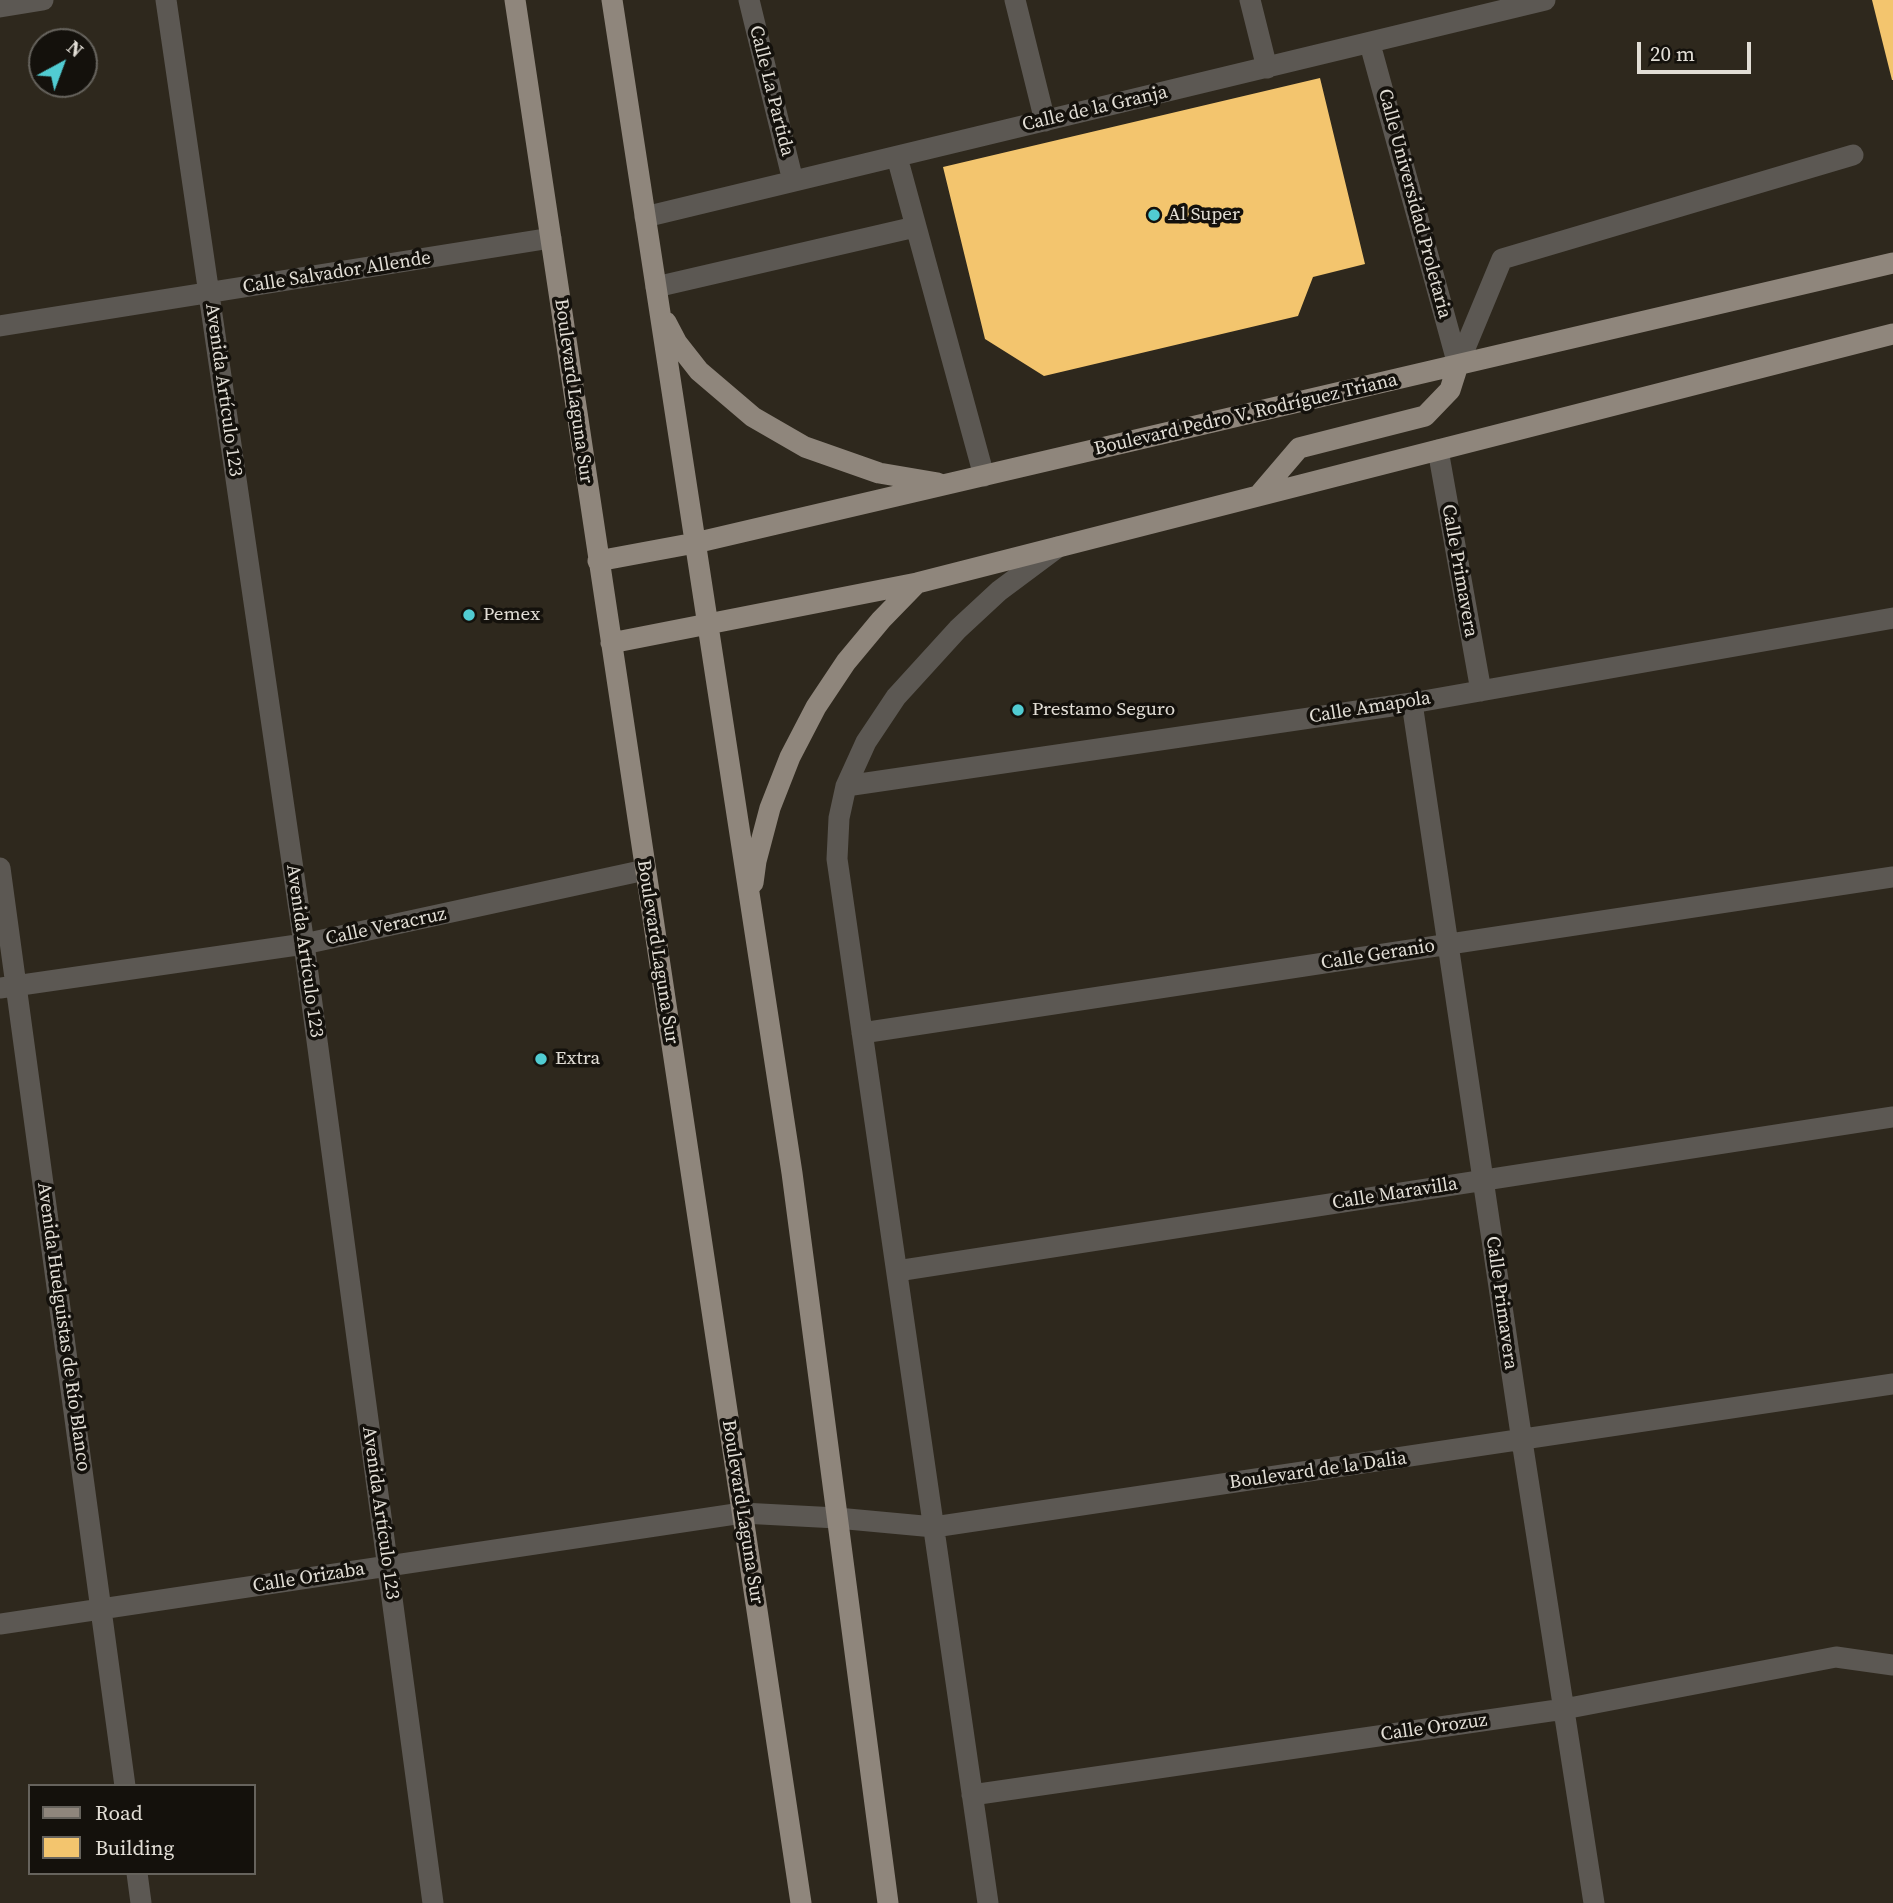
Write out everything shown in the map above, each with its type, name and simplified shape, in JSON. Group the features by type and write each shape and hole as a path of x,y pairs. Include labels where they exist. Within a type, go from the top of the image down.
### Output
{"main road":[{"name":"Boulevard Laguna Sur","path":"515,0 801,1903"},
{"path":"612,0 792,1173 888,1903"},
{"name":"Boulevard Pedro V. Rodríguez Triana","path":"598,561 695,543 1893,263"},
{"path":"657,297 677,343 699,371 753,417 805,447 879,473 947,484"},
{"path":"611,643 917,583 1893,334"},
{"path":"1258,496 1298,448 1425,416 1450,390 1458,365"},
{"path":"750,902 756,861 770,808 790,757 809,720 846,662 917,583"}],"street":[{"path":"0,7 43,0"},
{"name":"Avenida Artículo 123","path":"166,0 304,944 433,1903"},
{"name":"Calle La Partida","path":"750,0 793,181"},
{"path":"1015,0 1045,121"},
{"path":"1251,0 1268,68"},
{"name":"Calle de la Granja","path":"645,217 1370,44 1490,7 1545,0"},
{"name":"Calle Universidad Proletaria","path":"1370,44 1458,365"},
{"path":"1458,365 1502,259 1853,155"},
{"path":"897,157 984,476"},
{"path":"657,297 915,227"},
{"name":"Calle Salvador Allende","path":"0,326 551,238"},
{"name":"Calle Primavera","path":"1438,450 1481,691"},
{"path":"988,1903 837,859 838,818 846,786 866,742 896,697 958,629 999,591 1058,547"},
{"name":"Calle Amapola","path":"846,786 1481,691 1893,618"},
{"name":"Calle Primavera","path":"1412,702 1594,1903"},
{"name":"Avenida Huelguistas de Río Blanco","path":"0,869 8,987 125,1784"},
{"name":"Calle Veracruz","path":"8,987 304,944 645,870"},
{"name":"Calle Geranio","path":"862,1033 1893,877"},
{"name":"Calle Maravilla","path":"897,1271 1893,1117"},
{"name":"Boulevard de la Dalia","path":"742,1513 933,1527 1893,1384"},
{"name":"Calle Orizaba","path":"0,1625 742,1513"},
{"name":"Calle Orozuz","path":"972,1795 1564,1709 1836,1657 1893,1665"},
{"path":"137,1875 141,1903"}],"building":[{"path":"1872,0 1893,0 1893,80 1892,80"},
{"name":"Al Super","path":"1320,78 1365,264 1313,277 1298,316 1044,376 985,339 943,167"}],"place":[{"name":"Al Super","path":"1154,215"},
{"name":"Pemex","path":"469,615"},
{"name":"Prestamo Seguro","path":"1018,710"},
{"name":"Extra","path":"541,1059"}]}
